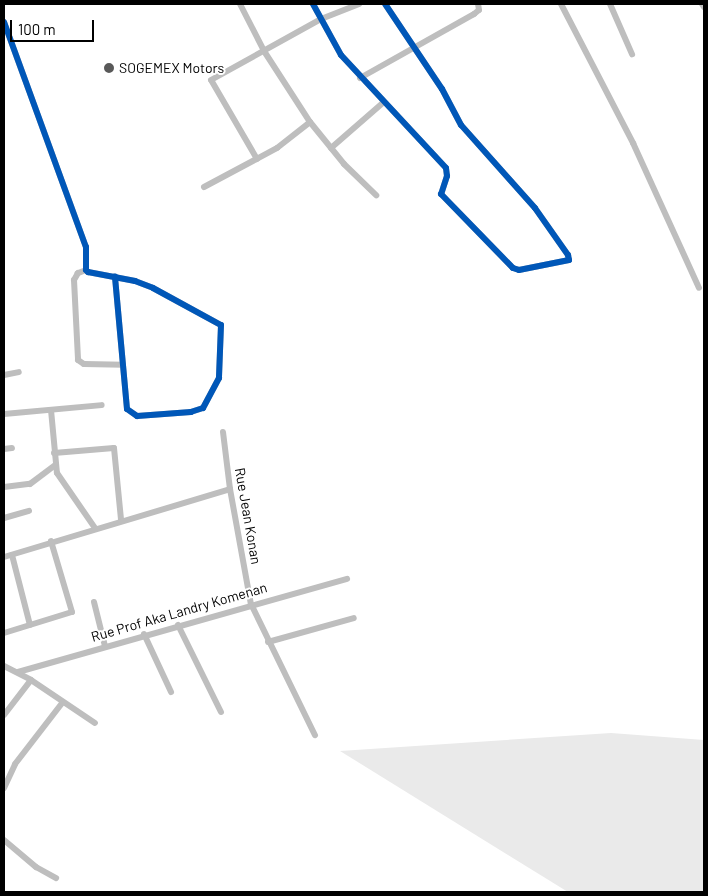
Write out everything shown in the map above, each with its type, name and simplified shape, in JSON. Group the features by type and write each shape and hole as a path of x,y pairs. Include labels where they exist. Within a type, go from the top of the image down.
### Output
{"street":[{"path":"240,4 264,51 310,122 331,148 376,195"},
{"path":"313,4 341,55 360,78 446,168 447,176 441,194 513,268 519,270 569,260 568,255 536,208 461,125 442,89 385,4"},
{"path":"256,159 211,80 321,19 359,4"},
{"path":"360,78 412,46 474,14 479,10 478,4"},
{"path":"561,4 633,143 699,288"},
{"path":"610,4 632,54"},
{"path":"702,4 704,8"},
{"path":"4,22 86,248 86,270"},
{"path":"331,148 384,102"},
{"path":"204,187 277,148 310,122"},
{"path":"115,277 123,365 126,409 131,414 197,411 202,408 219,378 222,329 218,322 168,294 115,277 86,270 78,272 74,280 78,360 84,364 123,365"},
{"path":"4,375 19,372"},
{"path":"4,414 102,405"},
{"path":"51,410 55,465 95,528"},
{"name":"Rue Jean Konan","path":"223,432 230,489 251,604 315,735"},
{"path":"4,449 12,448"},
{"path":"54,453 114,448 122,520"},
{"path":"4,487 30,484 55,465"},
{"path":"4,557 51,541 230,489"},
{"path":"4,518 29,511"},
{"path":"4,633 72,612 51,541"},
{"path":"12,555 30,625"},
{"name":"Rue Prof Aka Landry Komenan","path":"18,672 144,634 347,579"},
{"path":"94,602 105,646"},
{"path":"268,642 354,618"},
{"path":"178,625 221,712"},
{"path":"144,634 171,692"},
{"path":"4,666 31,680 95,723"},
{"path":"4,716 31,680"},
{"path":"4,788 15,764 63,702"},
{"path":"4,840 36,867 56,878"}],"shaded area":[{"path":"611,733 704,740 704,892 568,892 340,751"}],"cycle path":[{"path":"313,4 341,55 446,168 447,176 441,194 513,268 519,270 569,260 568,255 535,208 461,125 442,89 385,4"},
{"path":"4,22 86,247 86,270 88,272 135,281 153,288 221,325 219,378 203,408 191,412 137,416 127,409 115,277"}],"place":[{"name":"SOGEMEX Motors","path":"109,68"}]}
